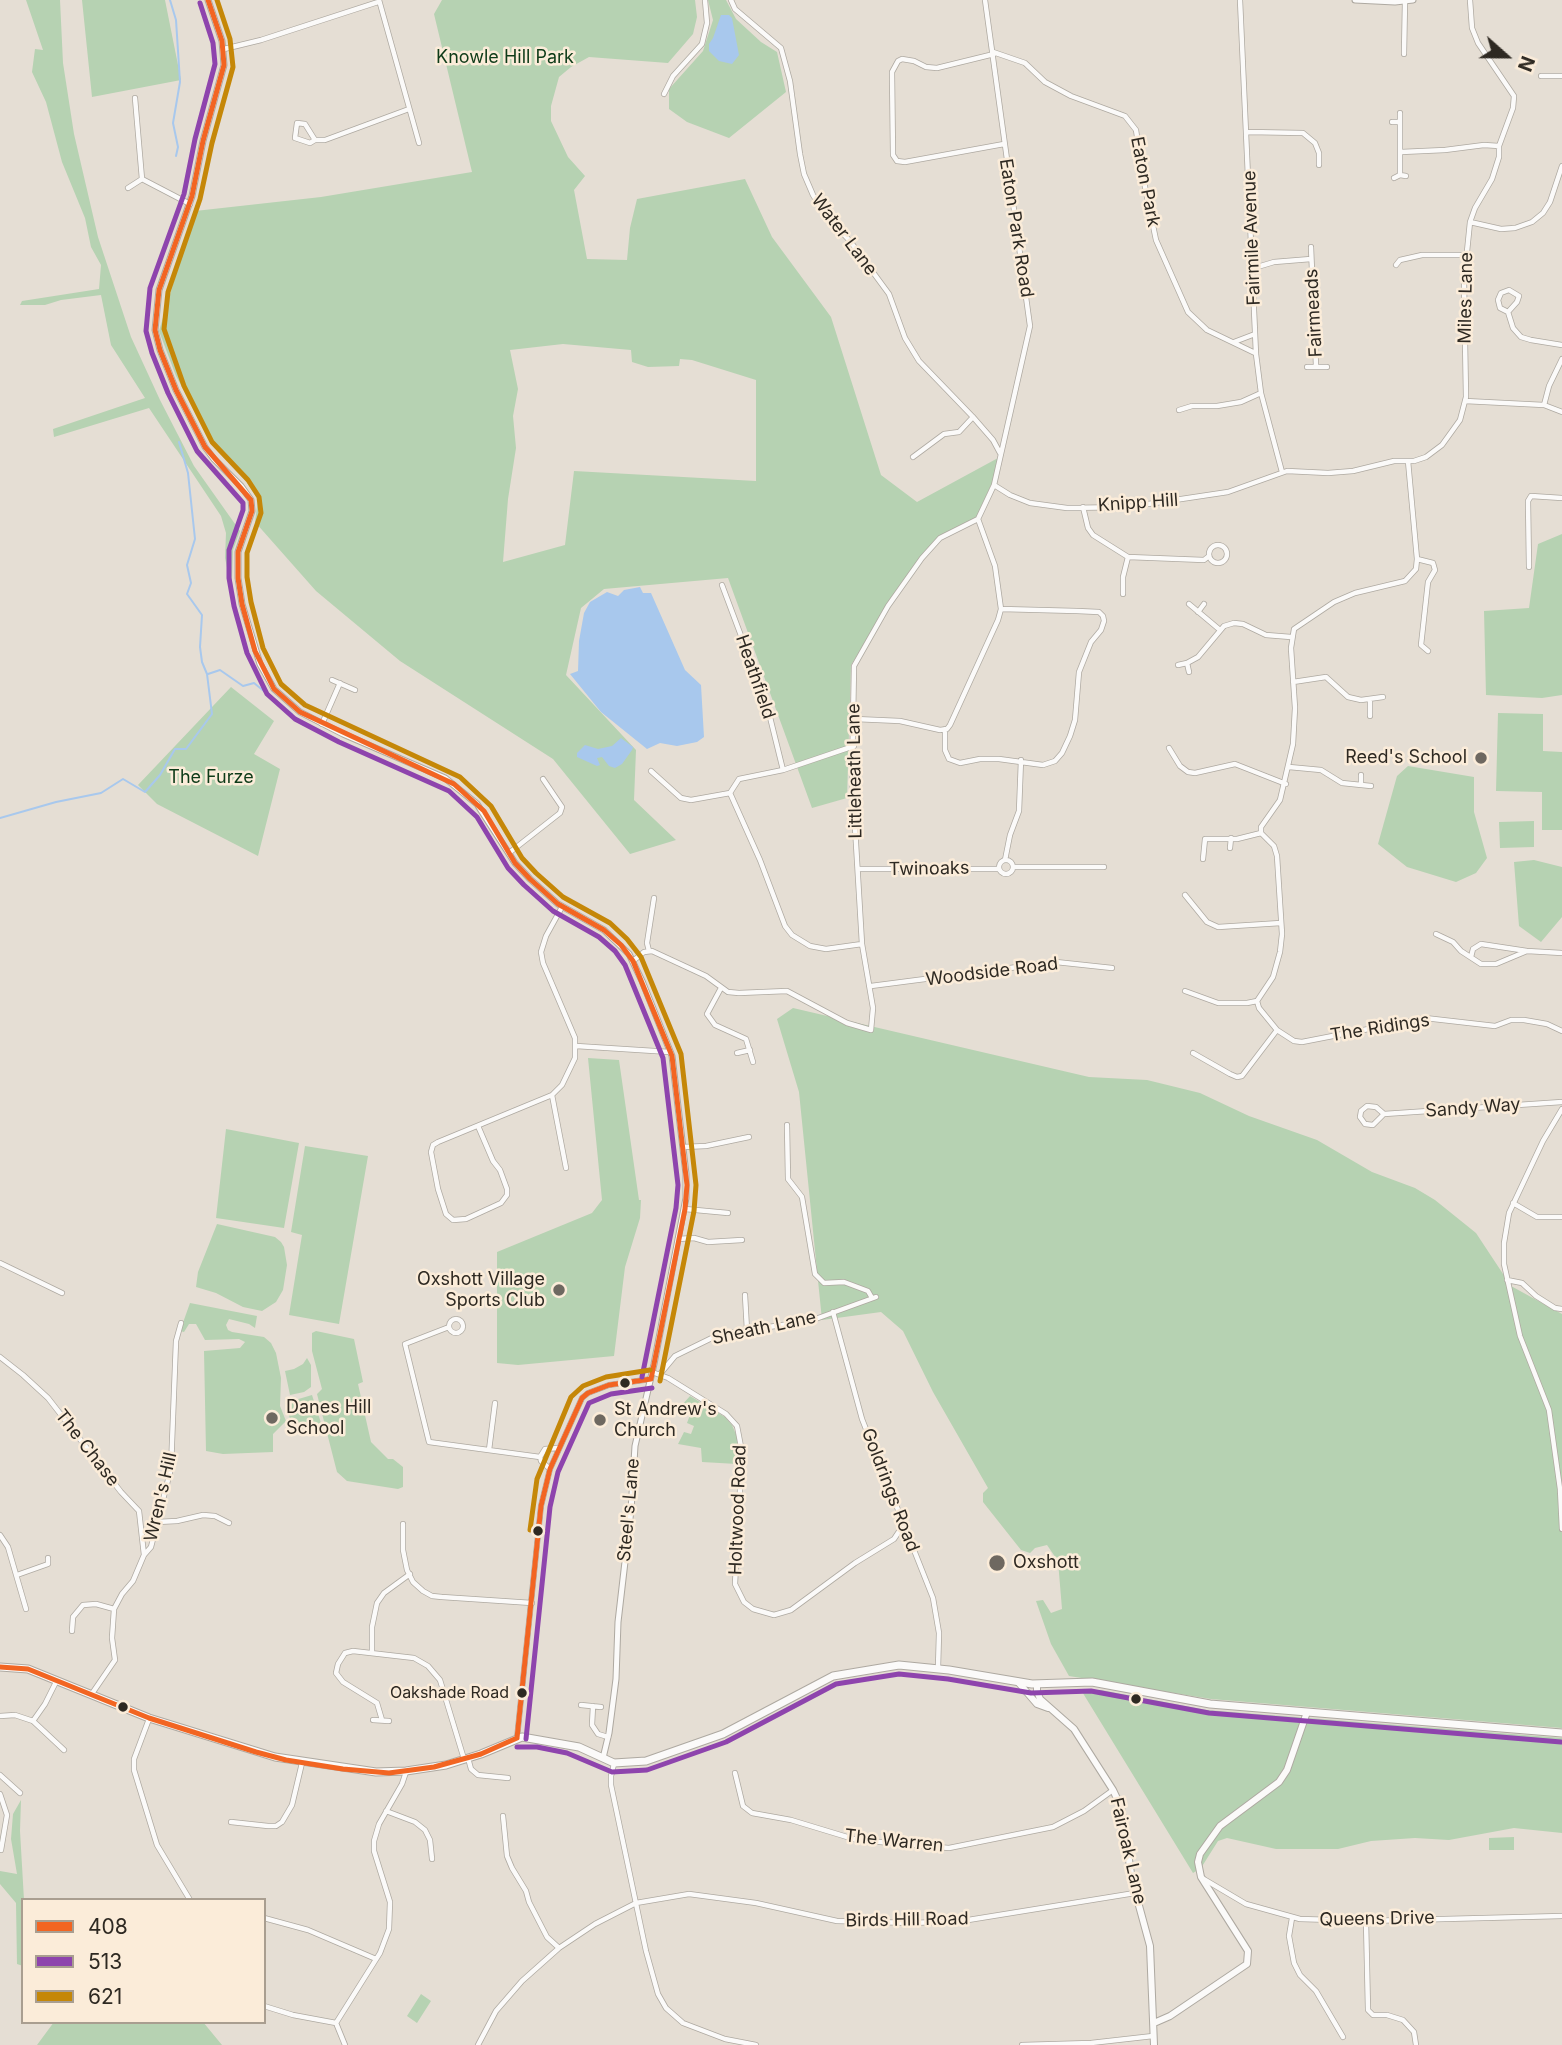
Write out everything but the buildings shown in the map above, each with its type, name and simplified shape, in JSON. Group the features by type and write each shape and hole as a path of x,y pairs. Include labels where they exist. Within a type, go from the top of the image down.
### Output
{"main road":[{"path":"0,1667 28,1669 149,1718 256,1752 302,1763 376,1772 434,1767 466,1759 517,1738 538,1738 570,1745 614,1763 646,1760 723,1734 823,1680 842,1673 899,1665 938,1668 1037,1684 1090,1681 1210,1704 1562,1733"},
{"path":"1018,1682 1037,1704 1050,1709"},
{"name":"Fairoak Lane","path":"1037,1684 1038,1695 1073,1730 1113,1790 1121,1807 1136,1893 1150,1946 1154,2045"},
{"path":"1154,2023 1170,2016 1247,1964 1248,1951 1201,1877 1198,1862 1204,1844 1220,1826 1279,1782 1287,1770 1307,1712"}],"street":[{"path":"142,180 190,204 222,72 224,50 208,0"},
{"path":"664,94 673,76 702,44 707,23 705,0"},
{"name":"Water Lane","path":"731,0 735,9 782,48 790,81 804,174 813,195 826,216 850,241 889,294 905,338 919,361 973,417 1001,454"},
{"name":"Eaton Park Road","path":"985,0 1030,320 1001,454"},
{"name":"Fairmile Avenue","path":"1240,0 1256,354 1261,393 1282,472"},
{"path":"1354,0 1413,0"},
{"name":"Miles Lane","path":"1282,472 1328,474 1426,457 1442,444 1460,420 1465,401 1465,255 1475,208 1492,179 1499,157 1499,146 1513,108 1514,96 1478,43 1472,28 1470,0"},
{"path":"224,50 379,1 419,144"},
{"path":"1404,54 1405,1"},
{"path":"994,53 937,68 902,59 898,61 892,72 893,155 897,161 905,162 1004,144"},
{"name":"Eaton Park","path":"994,53 1025,63 1045,82 1071,96 1125,116 1136,130 1156,240 1188,313 1207,330 1256,354"},
{"path":"1541,76 1562,76"},
{"path":"135,98 142,180"},
{"path":"315,140 305,124 297,123 295,138 310,142 346,134 409,109"},
{"path":"1394,178 1403,176 1400,113"},
{"path":"1392,122 1400,122"},
{"path":"1248,132 1303,133 1315,143 1319,153 1319,165"},
{"path":"1401,152 1499,146"},
{"path":"1471,222 1501,229 1515,228 1532,222 1543,213 1550,202 1562,166"},
{"path":"128,188 142,180"},
{"name":"Steel's Lane","path":"190,204 159,290 155,330 164,361 191,422 210,455 248,495 252,505 242,537 238,564 239,592 260,664 274,689 300,712 321,724 454,784 484,811 509,853 530,879 562,906 604,930 621,945 632,961 672,1054 687,1185 685,1209 635,1446 630,1521 616,1637 616,1679 603,1758"},
{"name":"Fairmeads","path":"1311,247 1317,366"},
{"path":"1396,265 1400,260 1422,255 1465,255"},
{"name":"Fairmeads","path":"1254,268 1274,262 1311,259"},
{"path":"1507,312 1520,296 1509,290 1501,293 1498,300 1500,308 1507,312 1513,328 1521,337 1562,345"},
{"path":"1234,343 1255,334"},
{"path":"1544,405 1549,386 1562,359"},
{"name":"Fairmeads","path":"1307,367 1327,367"},
{"path":"1179,410 1192,406 1241,402 1261,393"},
{"path":"1465,401 1544,405 1562,412"},
{"path":"913,457 944,434 959,432 973,417"},
{"path":"855,719 900,721 945,729 950,725 999,620 1001,609 995,566 978,519 994,485 1001,454"},
{"path":"1193,1053 1230,1074 1242,1076 1277,1030 1259,1008 1257,1001 1276,970 1281,923 1276,850 1261,833 1261,827 1280,800 1286,784 1296,727 1291,637 1297,626 1334,602 1355,593 1405,581 1416,569 1408,461"},
{"name":"Knipp Hill","path":"994,485 1030,503 1067,508 1128,507 1228,492 1282,472"},
{"path":"1529,567 1528,501 1531,496 1562,498"},
{"path":"1083,507 1088,528 1093,535 1128,557 1204,560 1209,556 1210,549 1217,545 1225,548 1227,552 1226,558 1221,562 1213,561 1209,556"},
{"name":"Littleheath Lane","path":"721,988 734,993 780,990 795,993 847,1023 871,1030 873,1008 862,944 852,776 854,666 888,606 922,558 940,538 978,519"},
{"path":"1123,594 1123,577 1128,557"},
{"path":"1521,558 1530,557"},
{"path":"1417,559 1434,565 1435,573 1428,582 1421,645 1428,651"},
{"name":"Heathfield","path":"722,584 767,705 783,770"},
{"path":"1189,604 1220,630"},
{"path":"1198,612 1204,604"},
{"path":"945,729 945,750 954,762 980,759 1021,760 1043,765 1055,761 1062,753 1075,720 1079,672 1083,658 1104,621 1103,616 1099,612 1001,609"},
{"path":"1178,665 1198,657 1224,626 1234,623 1266,635 1291,637"},
{"path":"1187,663 1189,672"},
{"path":"1293,682 1326,677 1349,697 1370,700 1383,697"},
{"path":"332,680 355,690"},
{"path":"321,724 340,683"},
{"path":"1370,700 1370,716"},
{"path":"651,771 681,798 691,800 730,793 739,779 783,770 854,746"},
{"path":"1169,748 1180,766 1188,772 1195,773 1235,764 1286,784"},
{"path":"999,869 1001,862 1005,860 1019,811 1021,760"},
{"path":"1289,767 1321,771 1339,782 1371,786"},
{"path":"1360,785 1361,775"},
{"path":"509,853 560,813 562,807 543,779"},
{"path":"730,793 760,860 785,926 792,935 810,946 826,949 862,944"},
{"path":"1203,859 1205,839 1237,839 1261,833"},
{"path":"1230,848 1231,838"},
{"path":"1005,860 1010,861 1014,867"},
{"name":"Twinoaks","path":"858,869 999,869 1006,875 1011,873 1014,867 1104,867"},
{"path":"1185,895 1207,922 1218,927 1281,923"},
{"path":"649,951 647,943 654,898"},
{"path":"478,1126 508,1189 507,1195 501,1203 460,1221 453,1220 446,1214 438,1189 431,1152 433,1145 438,1142 552,1096 568,1076 575,1058 576,1046 541,952 562,906"},
{"path":"1436,934 1453,942 1481,964 1493,964 1527,951"},
{"path":"1471,957 1473,950 1481,944 1562,953"},
{"path":"632,961 649,951 693,969 721,988 707,1010 709,1018 715,1025 744,1036 753,1062"},
{"name":"Woodside Road","path":"871,986 1056,962 1112,968"},
{"path":"1185,991 1225,1004 1257,1001"},
{"name":"The Ridings","path":"1277,1030 1286,1038 1302,1042 1425,1018 1495,1026 1511,1020 1524,1020 1547,1024 1562,1031"},
{"path":"576,1046 672,1054"},
{"path":"737,1052 750,1050"},
{"path":"552,1096 566,1168"},
{"name":"Sandy Way","path":"1384,1114 1376,1107 1367,1106 1361,1111 1360,1117 1365,1125 1373,1125 1384,1114 1562,1102"},
{"path":"1562,1109 1513,1203 1504,1243 1507,1280 1520,1336 1549,1410 1560,1489 1562,1529"},
{"name":"Sheath Lane","path":"660,1374 668,1362 720,1334 799,1324 874,1297 867,1291 844,1282 824,1283 815,1274 802,1197 788,1179 788,1125"},
{"path":"683,1147 706,1146 749,1137"},
{"path":"1513,1203 1537,1217 1562,1217"},
{"path":"685,1209 728,1213"},
{"path":"678,1239 694,1238 708,1242 742,1240"},
{"path":"0,1263 62,1293"},
{"path":"1507,1280 1522,1283 1536,1296 1555,1308 1562,1309"},
{"path":"745,1295 747,1330"},
{"name":"Goldrings Road","path":"833,1312 862,1419 911,1542 936,1614 940,1652 938,1668"},
{"name":"Wren's Hill","path":"114,1609 136,1577 151,1547 173,1458 172,1411 176,1341 181,1323"},
{"path":"449,1327 405,1344 428,1439 433,1443 540,1457"},
{"name":"The Chase","path":"0,1357 48,1398 121,1492 139,1511 145,1555"},
{"name":"Holtwood Road","path":"651,1376 660,1374 726,1414 740,1434 743,1452 734,1575 737,1592 748,1605 769,1614 791,1610 855,1563 894,1539 904,1524"},
{"path":"517,1738 541,1506 550,1469 578,1403 588,1393 609,1385 651,1376"},
{"path":"489,1450 495,1403"},
{"path":"540,1457 545,1449 558,1448"},
{"path":"540,1457 550,1469"},
{"path":"157,1522 203,1515 215,1516 229,1523"},
{"path":"403,1524 403,1550 413,1582 432,1596 532,1602"},
{"path":"0,1535 8,1548 26,1609"},
{"path":"894,1539 911,1542"},
{"path":"17,1575 48,1564 48,1558"},
{"path":"372,1653 372,1627 377,1603 384,1593 410,1574"},
{"path":"72,1631 73,1616 83,1605 96,1604 114,1609 112,1638 115,1660 91,1695"},
{"path":"382,1720 377,1703 343,1682 336,1673 345,1654 353,1651 414,1658 428,1666 436,1674 471,1769 478,1775 508,1778"},
{"path":"33,1721 57,1680"},
{"path":"582,1705 601,1707"},
{"path":"593,1706 592,1724 598,1734 608,1737"},
{"path":"0,1716 15,1716 33,1721 64,1750"},
{"path":"149,1718 134,1770 157,1845 189,1898"},
{"path":"373,1720 389,1721"},
{"path":"231,1822 268,1826 276,1826 282,1822 292,1805 302,1763"},
{"path":"614,1763 610,1780 658,1994 673,2016 694,2029 756,2045"},
{"path":"336,2022 383,1946 390,1921 390,1902 374,1850 376,1833 406,1771"},
{"name":"The Warren","path":"735,1773 743,1806 752,1813 791,1820 857,1840 949,1848 1053,1827 1084,1811 1113,1790"},
{"path":"0,1775 20,1793"},
{"path":"0,1794 6,1815 1,1850"},
{"path":"386,1811 415,1822 425,1830 430,1840 432,1859"},
{"path":"503,1816 507,1856 512,1868 547,1937 559,1948"},
{"name":"Queens Drive","path":"1201,1877 1246,1904 1293,1918 1366,1921 1562,1916"},
{"name":"Birds Hill Road","path":"478,2045 496,2011 508,1996 559,1948 595,1924 636,1903 689,1894 756,1903 837,1921 912,1923 962,1921 1136,1893"},
{"path":"1293,1918 1289,1936 1294,1963 1300,1975 1316,1991 1343,2037"},
{"path":"266,1919 308,1930 376,1959"},
{"path":"1366,1921 1368,2010 1373,2015 1387,2015 1403,2020 1414,2032 1416,2045"},
{"path":"266,2007 293,2015 336,2022"},
{"path":"336,2022 345,2045"},
{"path":"1022,2045 1091,2043 1154,2036"}],"green space":[{"path":"26,0 60,0 63,63 74,134 98,237 131,337 160,400 194,466 240,531 233,550 234,601 225,558 226,533 221,516 149,408 54,437 53,429 145,398 111,345 101,295 61,300 45,305 20,305 22,301 99,289 101,265 91,247 85,218 62,162 46,102 32,72 35,49 43,50"},
{"path":"82,0 165,0 181,80 92,97"},
{"name":"Knowle Hill Park","path":"442,0 695,0 697,17 693,34 668,63 589,57 559,77 551,106 551,121 568,157 585,176 574,190 587,259 627,260 630,228 637,199 745,179 772,237 831,317 881,475 917,502 998,458 992,483 976,518 939,537 888,606 851,665 847,798 812,808 728,578 604,589 581,608 566,675 636,750 634,800 676,840 630,854 553,759 400,661 316,591 255,522 258,500 246,481 215,447 176,376 159,331 195,211 321,197 472,172 434,14","holes":["563,344 631,350 632,362 648,367 679,366 680,359 692,360 756,380 756,481 574,471 565,545 503,562 508,499 516,448 513,416 518,389 510,350"]},
{"path":"708,0 726,0 736,19 761,42 777,52 786,92 729,138 687,122 669,109 669,89 703,51 713,20"},
{"path":"1562,534 1562,695 1542,698 1486,695 1484,611 1529,608 1538,544"},
{"name":"The Furze","path":"231,687 274,721 254,754 280,769 258,856 157,804 138,785"},
{"path":"1498,713 1543,714 1543,751 1562,752 1562,830 1542,830 1542,792 1496,791"},
{"path":"1408,766 1474,777 1474,812 1487,858 1476,873 1456,882 1407,867 1378,844 1397,776"},
{"path":"1534,821 1534,847 1500,848 1499,822"},
{"path":"1534,860 1562,867 1562,917 1541,942 1519,926 1514,862"},
{"path":"793,1008 1089,1077 1147,1080 1200,1093 1249,1116 1317,1140 1372,1172 1415,1188 1435,1200 1476,1233 1511,1286 1562,1314 1562,1728 1211,1699 1069,1676 1051,1644 1036,1601 1043,1600 1051,1613 1062,1609 1058,1561 1047,1545 1035,1548 1030,1553 1021,1550 983,1502 983,1493 988,1488 933,1392 903,1331 881,1312 822,1320 799,1092 777,1019"},
{"name":"Oxshott Village Sports Club","path":"588,1058 619,1060 641,1200 640,1218 625,1267 614,1356 518,1365 497,1363 497,1252 592,1213 602,1200"},
{"path":"226,1129 299,1143 284,1228 216,1218"},
{"path":"305,1146 368,1156 339,1324 289,1315 302,1235 291,1232"},
{"path":"217,1224 275,1237 284,1247 287,1265 283,1290 276,1302 262,1311 243,1307 216,1293 196,1287 198,1272"},
{"path":"190,1303 257,1316 255,1328 229,1319 226,1325 232,1332 264,1337 276,1353 281,1378 280,1406 286,1421 273,1434 273,1452 223,1454 206,1451 204,1351 240,1348 245,1342 239,1339 205,1340 196,1324 189,1324 184,1332 180,1331"},
{"path":"316,1331 354,1339 363,1382 358,1384 371,1442 388,1459 393,1459 403,1467 403,1487 398,1489 347,1481 337,1472 317,1394 322,1389 312,1351 312,1333"},
{"path":"307,1358 311,1365 311,1387 304,1392 290,1395 285,1371 303,1364"},
{"path":"312,1395 321,1423 294,1431 285,1403"},
{"path":"690,1396 725,1417 732,1425 738,1439 737,1464 702,1462 701,1448 678,1444 684,1432 691,1434 694,1426 687,1423 690,1415 683,1412 685,1408 682,1405"},
{"path":"1081,1690 1101,1690 1207,1710 1562,1738 1562,1833 1514,1828 1449,1840 1415,1838 1371,1841 1338,1849 1276,1849 1227,1838 1218,1841 1201,1868 1193,1873"},
{"path":"21,1800 24,1898 21,1898 21,1965 17,1964 16,1903 0,1884 0,1871 17,1874 11,1839 13,1814"},
{"path":"1514,1837 1514,1850 1489,1850 1489,1838"},
{"path":"421,1994 431,2001 417,2023 407,2016"},
{"path":"53,2024 205,2024 222,2045 37,2045"}],"water":[{"path":"721,15 729,15 732,18 739,55 732,64 719,61 709,51 709,44"},
{"path":"640,587 643,593 651,593 685,670 701,685 704,737 697,742 677,746 660,743 647,749 601,712 570,674 578,671 579,641 584,613 590,602 607,592 618,596 624,590"},
{"path":"621,738 633,747 622,764 615,768 609,766 602,757 597,758 600,765 597,766 577,757 577,753 585,745 598,749 612,746"}],"waterway":[{"path":"170,0 176,20 180,82 173,123 178,147 176,156"},
{"path":"0,818 101,793 123,779 145,792 160,775 175,749 186,749 212,714 207,674 200,647 202,615 187,594 191,583 187,565 195,539 188,473 179,442"},
{"path":"208,674 220,670 243,686 254,683 292,714"}],"transit line":[{"name":"408","path":"208,0 222,41 224,65 203,141 192,196 159,290 155,330 176,390 205,447 251,500 252,511 238,552 238,578 255,651 274,689 300,712 454,784 484,811 515,863 530,879 558,904 604,930 621,945 633,961 672,1056 687,1185 685,1209 651,1379"},
{"name":"621","path":"217,0 230,39 233,67 200,199 168,292 164,329 184,386 212,442 248,480 259,497 261,513 247,553 247,577 263,648 281,684 305,705 460,777 491,806 522,858 536,873 563,897 610,923 641,957 681,1054 696,1185 694,1211 660,1381"},
{"name":"513","path":"200,3 213,43 215,64 184,194 150,288 146,331 168,393 197,451 243,503 229,550 229,578 247,653 267,694 295,719 339,742 449,791 477,817 508,868 524,885 553,911 599,937 615,951 625,965 663,1058 678,1185 676,1208 642,1377"},
{"name":"621","path":"530,1530 537,1479 571,1397 583,1386 606,1377 650,1370"},
{"name":"408","path":"517,1738 541,1506 550,1469 582,1398 609,1385 651,1379"},
{"name":"513","path":"526,1739 550,1507 558,1472 589,1403 611,1394 652,1388"},
{"name":"408","path":"0,1667 28,1669 149,1718 256,1752 343,1769 389,1773 434,1767 481,1754 517,1738"},
{"name":"513","path":"517,1747 537,1747 567,1753 612,1772 647,1770 726,1742 836,1684 899,1674 1031,1693 1091,1691 1209,1713 1561,1742"}],"place":[{"name":"Reed's School","path":"1481,758"},
{"name":"Oxshott Village Sports Club","path":"559,1290"},
{"name":"Danes Hill School","path":"272,1418"},
{"name":"St Andrew's Church","path":"600,1420"},
{"name":"Oxshott","path":"997,1563"},
{"name":"Oakshade Road","path":"522,1693"}]}
